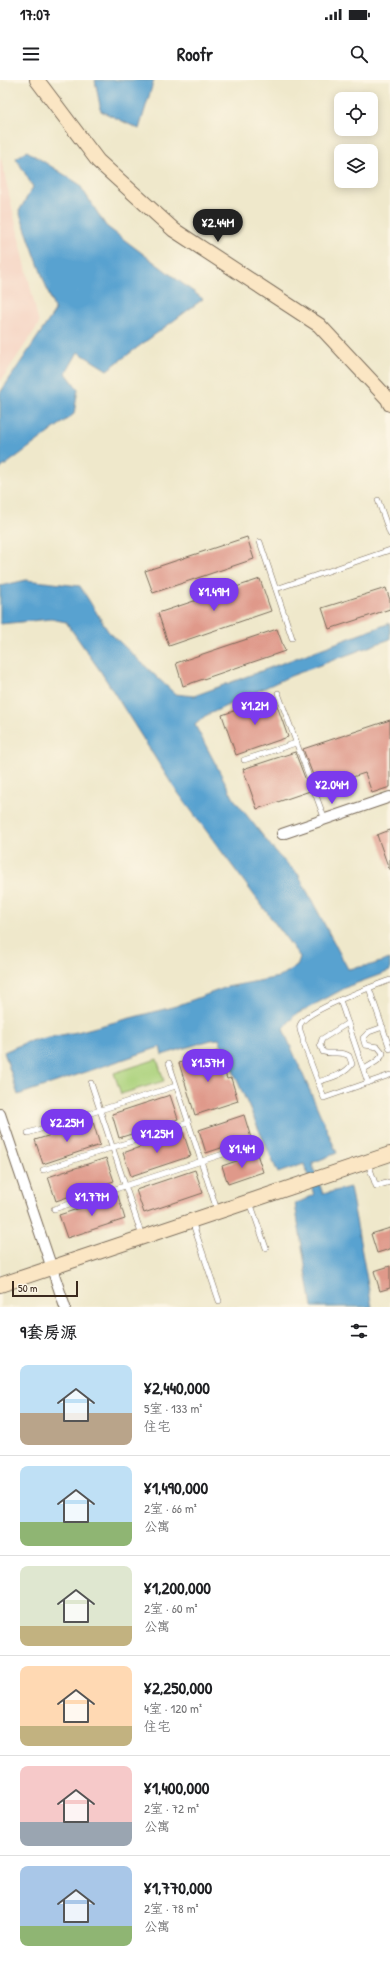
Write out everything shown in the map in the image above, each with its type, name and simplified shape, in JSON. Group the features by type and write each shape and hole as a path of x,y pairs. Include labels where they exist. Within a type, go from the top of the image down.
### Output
{"street":[{"path":"37,80 98,161 174,230 319,325 388,399 390,404"},
{"path":"282,834 390,797"},
{"path":"0,1114 65,1307"},
{"path":"0,1285 390,1154"}],"lane":[{"path":"378,500 390,534"},
{"path":"260,542 292,638"},
{"path":"276,589 390,550"},
{"path":"278,693 325,820"},
{"path":"244,760 296,743"},
{"path":"390,980 340,1000 305,1018 300,1024 299,1029 304,1038 303,1042 324,1098 390,1075"},
{"path":"369,988 390,1049"},
{"path":"340,1000 368,1083"},
{"path":"318,1082 344,1072 349,1069 352,1064 349,1056 344,1053 328,1054 323,1052 320,1045 322,1039 348,1023"},
{"path":"364,1069 378,1061 382,1057 383,1053 378,1047 365,1045 364,1038 369,1032 383,1027"},
{"path":"169,1063 217,1212"},
{"path":"91,1083 143,1237"},
{"path":"28,1134 176,1086"},
{"path":"43,1170 188,1123"},
{"path":"54,1209 254,1144"},
{"path":"367,1162 376,1186 390,1182"},
{"path":"250,1201 266,1248"},
{"path":"192,1220 219,1301"}],"shaded area":[{"path":"0,155 39,324 0,382"}],"green space":[{"path":"157,1059 164,1081 121,1094 114,1073"}],"water":[{"path":"95,80 154,80 139,129 101,111"},
{"path":"27,151 79,184 106,226 203,299 107,370 78,352 66,373 78,389 74,414 0,469 0,393 55,311 19,211 33,187 16,158"},
{"path":"26,580 80,586 108,631 175,694 194,696 390,623 390,639 288,677 205,716 195,725 234,799 278,855 298,874 348,969 371,965 390,959 390,971 349,986 295,1015 283,1029 337,1153 312,1163 323,1194 350,1187 372,1307 312,1307 295,1204 314,1195 304,1164 278,1173 219,1039 162,1055 160,1047 18,1095 4,1052 29,1041 77,1032 176,1006 227,987 279,977 297,966 300,957 173,786 101,672 66,622 51,619 0,624 0,586"}],"building":[{"path":"247,537 254,559 153,593 145,571"},
{"path":"260,579 271,611 169,646 158,613"},
{"path":"386,588 390,600 390,609 329,629 322,608"},
{"path":"277,629 285,651 183,686 176,663"},
{"path":"274,697 288,737 236,755 222,715"},
{"path":"390,720 390,787 372,793 365,773 318,788 303,749"},
{"path":"295,752 310,791 257,809 243,769"},
{"path":"390,830 390,869 389,869 377,835"},
{"path":"218,1051 227,1079 231,1078 238,1101 195,1115 179,1063"},
{"path":"170,1095 178,1119 119,1138 112,1114"},
{"path":"244,1115 251,1138 206,1153 199,1130"},
{"path":"93,1122 100,1145 43,1164 35,1140"},
{"path":"183,1132 191,1156 131,1176 123,1153"},
{"path":"257,1154 263,1172 228,1184 222,1166"},
{"path":"106,1158 114,1181 56,1201 48,1177"},
{"path":"195,1170 203,1193 144,1213 136,1190"},
{"path":"118,1196 125,1219 67,1238 59,1215"},
{"path":"390,1228 390,1249 377,1253 371,1234"},
{"path":"390,1266 390,1288 380,1291 374,1271"}]}
